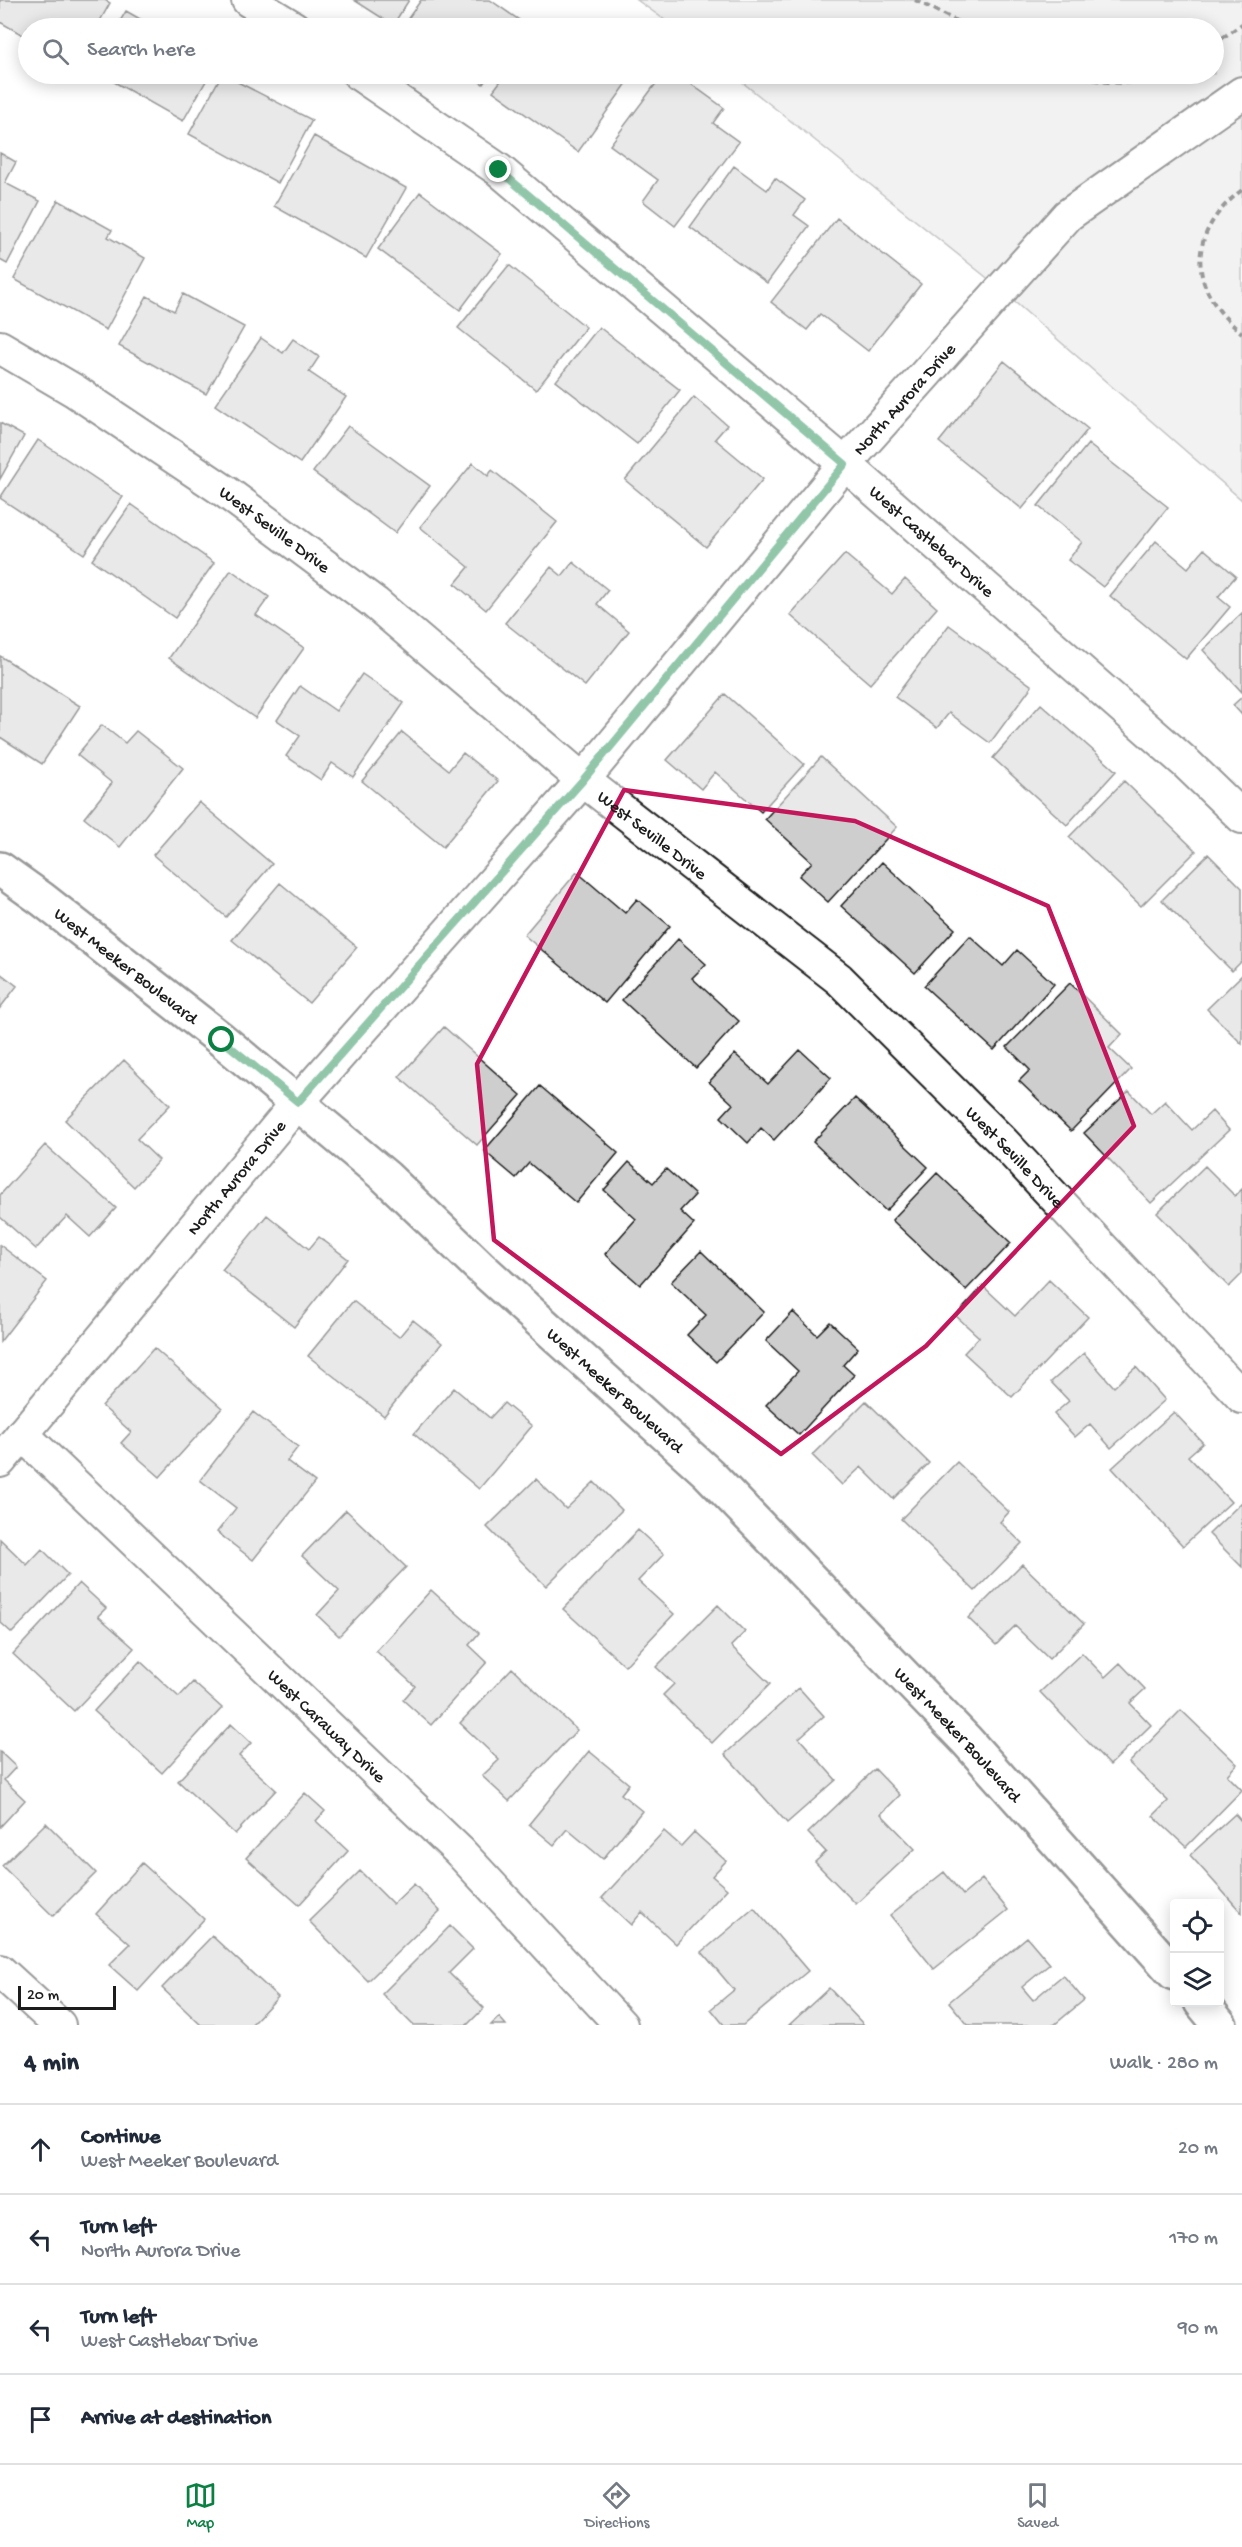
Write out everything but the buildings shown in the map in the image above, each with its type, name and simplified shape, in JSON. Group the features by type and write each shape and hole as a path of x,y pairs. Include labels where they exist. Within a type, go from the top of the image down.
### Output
{"street":[{"path":"248,0 278,18"},
{"name":"West Castlebar Drive","path":"374,84 499,170 845,464 1186,764 1242,817"},
{"name":"North Aurora Drive","path":"0,1461 298,1102 583,780 845,464 1068,215 1242,93"},
{"name":"West Seville Drive","path":"0,347 75,391 226,492 375,603 583,780 839,979 1003,1142 1242,1397"},
{"name":"West Meeker Boulevard","path":"0,869 42,899 298,1102 386,1177 479,1266 708,1473 966,1740 1170,1968"},
{"name":"West Caraway Drive","path":"22,1434 459,1851 621,2025"},
{"path":"0,1971 58,2025"},
{"path":"1205,2007 1220,2025"}],"path":[{"path":"915,0 950,18"},
{"path":"1224,37 1242,24"},
{"path":"1242,190 1227,201 1209,222 1201,252 1202,283 1224,319 1242,333"}],"highlighted area":[{"path":"624,790 855,821 1048,906 1134,1126 926,1346 781,1454 494,1240 477,1064"}],"shaded area":[{"path":"637,0 1242,0 1242,500 986,277 745,84 1224,84 1224,18 662,18"}],"route":[{"path":"222,1040 298,1102 583,780 845,464 499,170"}]}
